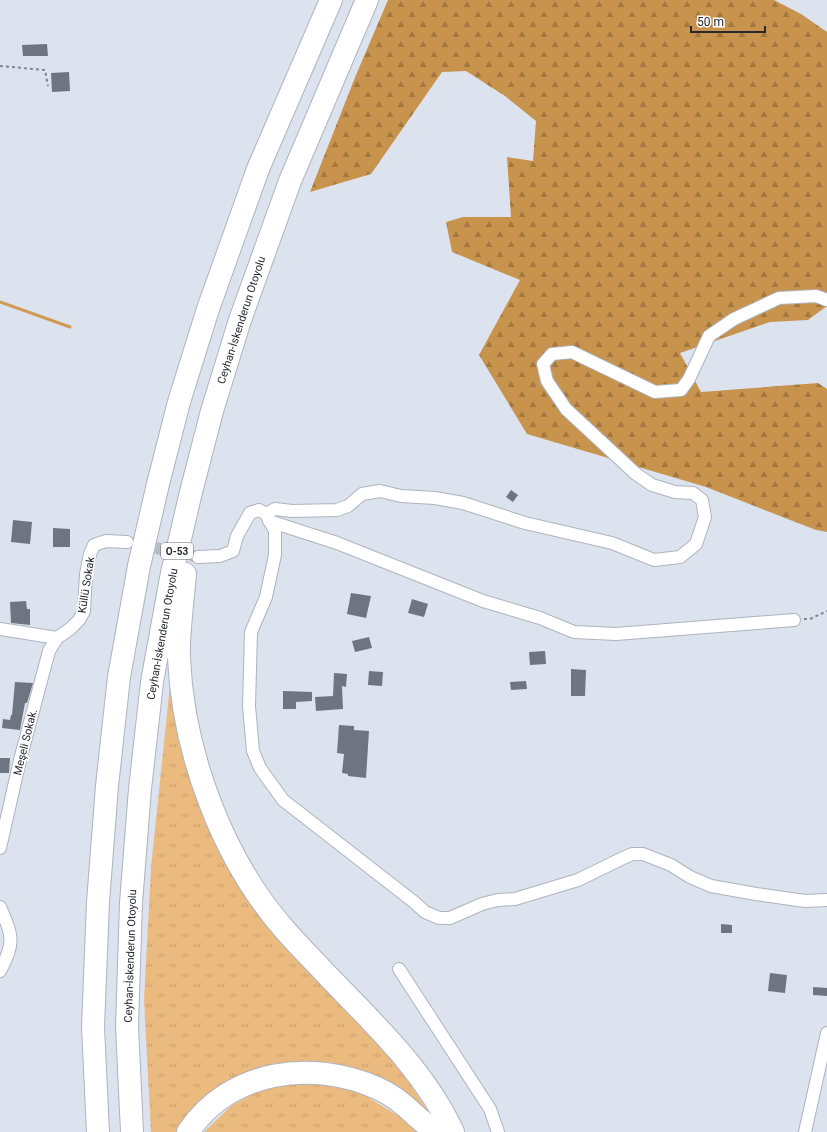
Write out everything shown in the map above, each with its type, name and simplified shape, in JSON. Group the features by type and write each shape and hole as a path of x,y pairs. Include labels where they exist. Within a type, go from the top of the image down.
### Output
{"highway":[{"name":"O-53","path":"96,1132 93,1027 98,902 106,786 119,677 139,566 179,402 208,309 258,169 331,0"},
{"name":"Ceyhan-İskenderun Otoyolu","path":"132,1132 127,1026 131,904 140,789 152,682 172,573 212,412 240,320 290,181 367,0"},
{"path":"240,320 216,414 185,574 179,657 183,700 194,753 210,804 230,848 254,890 283,928 379,1029 416,1072 446,1116 453,1132"},
{"path":"188,1132 196,1121 221,1098 248,1083 281,1074 314,1072 348,1077 378,1088 406,1107 434,1132"}],"street":[{"path":"268,517 275,508 292,510 337,510 348,506 362,494 380,491 401,496 435,498 463,503 525,523 612,542 654,560 680,557 696,544 706,517 702,500 693,493 675,492 652,485 636,474 566,409 547,381 543,364 552,354 572,352 655,392 681,390 689,379 709,336 734,319 778,298 816,296 827,300"},
{"path":"198,557 220,556 233,551 237,536 250,513 258,510 268,517 337,542 482,601 540,618 574,632 616,634 794,620"},
{"path":"268,517 275,531 275,555 266,596 251,632 249,706 253,752 260,768 283,800 425,912 439,918 450,918 482,904 498,900 515,899 578,880 632,854 643,854 671,865 690,877 711,886 805,901 827,900"},
{"name":"Küllü Sokak","path":"57,638 80,620 84,610 86,574 90,554 94,545 106,541 127,542"},
{"path":"0,629 57,638"},
{"name":"Meşeli Sokak.","path":"0,848 20,760 49,651 57,638"},
{"path":"0,907 8,924 11,939 8,954 0,971"},
{"path":"400,969 490,1109 498,1132"},
{"path":"805,1132 827,1033"}],"path":[{"path":"0,66 45,70 48,86"},
{"path":"794,620 810,619 827,611"}],"green space":[{"path":"388,0 774,0 801,14 827,32 827,306 808,320 770,322 680,353 701,392 818,383 827,389 827,532 816,530 706,487 527,434 479,355 520,280 452,252 446,222 463,217 511,217 507,157 533,161 536,121 505,96 466,71 442,72 371,174 310,192 356,75"},
{"path":"172,666 207,816 350,1011 402,1072 442,1132 408,1096 367,1072 330,1062 276,1063 240,1076 181,1132 151,1132 144,1000 151,868"},
{"path":"303,1083 345,1083 413,1125 417,1132 204,1132 231,1106 263,1088"}],"building":[{"path":"47,44 48,56 23,56 22,45"},
{"path":"69,72 70,91 52,92 51,73"},
{"path":"511,490 518,495 513,502 506,497"},
{"path":"13,520 32,522 30,544 11,542"},
{"path":"53,528 70,529 70,547 53,547"},
{"path":"351,593 371,596 366,618 347,614"},
{"path":"412,599 428,604 424,617 408,613"},
{"path":"26,601 27,609 30,609 30,625 11,623 10,602"},
{"path":"369,637 372,648 355,652 352,641"},
{"path":"545,651 546,664 530,665 529,652"},
{"path":"571,669 586,670 585,696 571,696"},
{"path":"369,671 383,672 382,686 368,685"},
{"path":"334,673 347,674 346,687 342,686 343,709 316,711 315,697 333,696"},
{"path":"526,681 527,689 511,690 510,682"},
{"path":"15,682 33,683 27,703 25,703 20,730 2,728 3,719 10,720 12,715"},
{"path":"283,691 312,692 312,701 296,702 296,709 283,709"},
{"path":"339,725 354,726 354,730 369,731 366,778 348,776 348,774 342,773 344,754 337,753"},
{"path":"0,758 10,758 9,773 0,773"},
{"path":"721,924 732,925 732,933 721,933"},
{"path":"770,973 787,975 785,993 768,991"},
{"path":"813,987 827,988 827,996 813,995"}],"waterway":[{"path":"0,302 70,327"}],"tunnel":[{"path":"138,544 198,557"}]}
